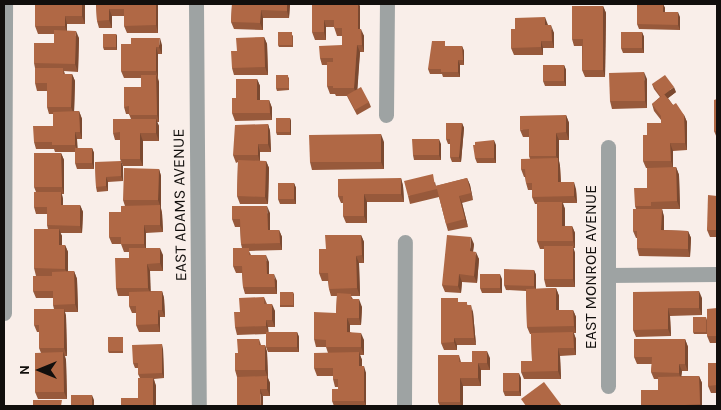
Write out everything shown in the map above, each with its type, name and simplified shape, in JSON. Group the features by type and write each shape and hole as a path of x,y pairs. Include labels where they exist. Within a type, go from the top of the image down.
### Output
{"street":[{"path":"4,4 4,313"},
{"name":"EAST ADAMS AVENUE","path":"196,4 199,406"},
{"path":"386,115 387,4"},
{"name":"EAST MONROE AVENUE","path":"608,147 608,386"},
{"path":"404,242 404,406"},
{"path":"608,275 717,274"}],"building":[{"path":"35,4 82,4 82,16 65,16 65,26 35,26"},
{"path":"96,4 156,4 156,25 124,26 124,9 109,9 109,20 97,21"},
{"path":"232,4 287,4 287,11 261,10 260,23 231,22"},
{"path":"312,4 358,4 358,29 361,29 362,45 357,45 354,88 333,88 333,86 327,86 327,62 333,62 333,58 320,58 319,46 342,45 342,28 334,28 334,20 324,20 324,32 312,32"},
{"path":"637,4 663,4 663,12 678,12 678,25 637,24"},
{"path":"572,6 603,6 603,70 582,70 583,39 572,39"},
{"path":"545,17 545,25 551,25 552,41 541,41 541,47 511,48 511,29 515,29 515,18"},
{"path":"54,30 76,31 75,64 34,63 34,43 54,43"},
{"path":"278,32 292,32 292,45 278,45"},
{"path":"621,32 642,32 642,48 621,48"},
{"path":"103,34 116,34 116,47 103,47"},
{"path":"264,37 265,67 232,68 231,51 237,51 236,38"},
{"path":"131,38 160,38 159,47 156,47 156,71 121,71 121,44 131,44"},
{"path":"432,41 445,41 445,46 462,46 463,60 458,60 458,72 441,72 441,69 428,69"},
{"path":"543,65 564,65 564,81 543,81"},
{"path":"35,68 63,68 63,74 72,74 71,107 47,107 47,83 35,83"},
{"path":"644,72 645,101 610,101 609,73"},
{"path":"141,75 156,75 157,115 129,115 129,106 124,107 124,87 141,87"},
{"path":"276,75 288,75 289,88 276,88"},
{"path":"665,75 674,87 661,97 652,84"},
{"path":"236,79 257,79 257,100 269,100 270,113 232,113 232,98 236,98"},
{"path":"361,87 369,102 355,110 347,95"},
{"path":"664,94 673,105 676,103 684,115 685,143 670,143 671,161 643,161 643,135 647,135 647,123 661,123 661,116 652,104"},
{"path":"717,99 717,131 714,131 714,100"},
{"path":"79,111 80,132 75,132 75,145 52,145 52,142 34,142 33,126 53,126 53,112"},
{"path":"566,115 566,132 556,133 556,156 529,156 529,129 520,130 520,116"},
{"path":"276,118 290,118 290,132 276,132"},
{"path":"113,119 156,119 156,133 140,133 140,159 120,159 120,132 113,133"},
{"path":"446,123 462,123 459,157 450,157 450,139 446,139"},
{"path":"268,124 268,144 258,144 258,155 233,155 235,125"},
{"path":"381,134 381,162 310,162 309,135"},
{"path":"412,139 439,139 439,155 413,155"},
{"path":"494,140 494,158 475,158 473,145 475,145 475,142"},
{"path":"75,148 92,148 92,163 75,163"},
{"path":"34,153 61,153 62,187 34,187"},
{"path":"558,158 558,182 574,182 574,196 532,197 532,183 526,183 525,169 521,169 521,159"},
{"path":"238,160 266,161 265,197 237,196"},
{"path":"121,161 121,176 106,177 106,186 96,187 95,162"},
{"path":"676,167 677,201 651,202 651,206 635,206 634,188 647,188 647,168"},
{"path":"124,168 159,169 158,200 123,200"},
{"path":"433,174 435,186 467,178 471,193 459,196 465,219 446,224 437,189 408,196 404,181"},
{"path":"401,178 401,194 364,194 364,216 343,216 343,196 338,196 338,179"},
{"path":"278,183 294,183 294,199 278,199"},
{"path":"34,192 61,192 61,205 80,205 80,226 47,225 47,207 34,207"},
{"path":"708,195 717,196 717,230 707,230"},
{"path":"537,202 562,202 562,226 572,226 573,241 537,241"},
{"path":"160,205 160,225 144,225 144,244 121,244 121,237 109,237 109,212 121,212 121,206"},
{"path":"232,206 267,206 268,230 279,230 280,243 241,244 240,219 232,219"},
{"path":"633,209 662,209 661,230 688,231 688,249 637,248 637,231 633,231"},
{"path":"34,229 59,229 59,245 65,245 65,269 34,268"},
{"path":"325,235 361,235 362,255 356,256 357,288 329,289 328,273 319,273 319,249 326,249"},
{"path":"447,235 471,237 470,251 476,252 474,276 459,274 458,286 442,285"},
{"path":"544,246 573,246 573,279 544,279"},
{"path":"129,248 160,248 160,263 147,264 148,288 116,288 115,258 129,258"},
{"path":"233,248 249,248 249,255 266,255 267,274 274,274 275,287 243,287 242,266 233,266"},
{"path":"504,269 534,270 534,286 504,285"},
{"path":"74,271 75,304 53,305 53,291 33,291 33,276 52,276 52,272"},
{"path":"480,274 500,274 500,288 480,288"},
{"path":"556,288 556,310 573,310 574,326 527,327 526,289"},
{"path":"162,291 162,310 158,310 158,324 136,325 136,306 129,306 129,292"},
{"path":"699,291 699,308 668,308 668,329 633,330 633,292"},
{"path":"280,292 293,292 293,305 280,305"},
{"path":"337,293 351,294 351,299 359,299 359,318 347,318 347,332 361,333 361,347 326,347 326,340 314,339 314,312 336,313"},
{"path":"264,297 264,304 272,304 272,320 266,320 266,326 235,327 234,312 240,312 239,298"},
{"path":"441,298 458,298 458,302 467,302 467,305 471,305 474,338 454,338 454,342 441,343"},
{"path":"717,308 717,336 707,336 707,309"},
{"path":"34,309 64,309 64,348 39,348 39,325 34,325"},
{"path":"693,317 706,317 706,332 693,332"},
{"path":"266,332 297,332 297,347 266,347"},
{"path":"573,332 574,348 558,348 558,371 521,372 521,361 532,361 531,333"},
{"path":"108,337 123,337 123,351 108,351"},
{"path":"237,339 259,339 259,345 265,345 265,370 235,370 235,353 238,353"},
{"path":"634,339 685,339 685,364 679,364 679,373 651,372 652,357 634,357"},
{"path":"162,344 162,373 138,374 138,363 133,363 132,345"},
{"path":"472,351 487,351 487,363 478,363 478,378 460,378 460,402 438,402 438,355 459,355 459,362 472,362"},
{"path":"63,352 64,392 35,392 35,353"},
{"path":"359,352 359,366 364,366 364,401 332,401 332,389 338,389 338,379 333,379 333,368 314,368 314,353"},
{"path":"708,363 717,363 717,385 708,386"},
{"path":"503,373 519,373 519,391 503,391"},
{"path":"267,376 267,389 260,389 261,406 237,406 237,377"},
{"path":"699,376 700,404 641,406 641,390 658,390 658,377"},
{"path":"138,378 153,378 153,406 121,406 121,398 138,398"},
{"path":"544,382 562,406 526,406 521,399"},
{"path":"71,395 92,395 92,406 71,406"},
{"path":"33,400 62,400 61,406 33,406"}]}
